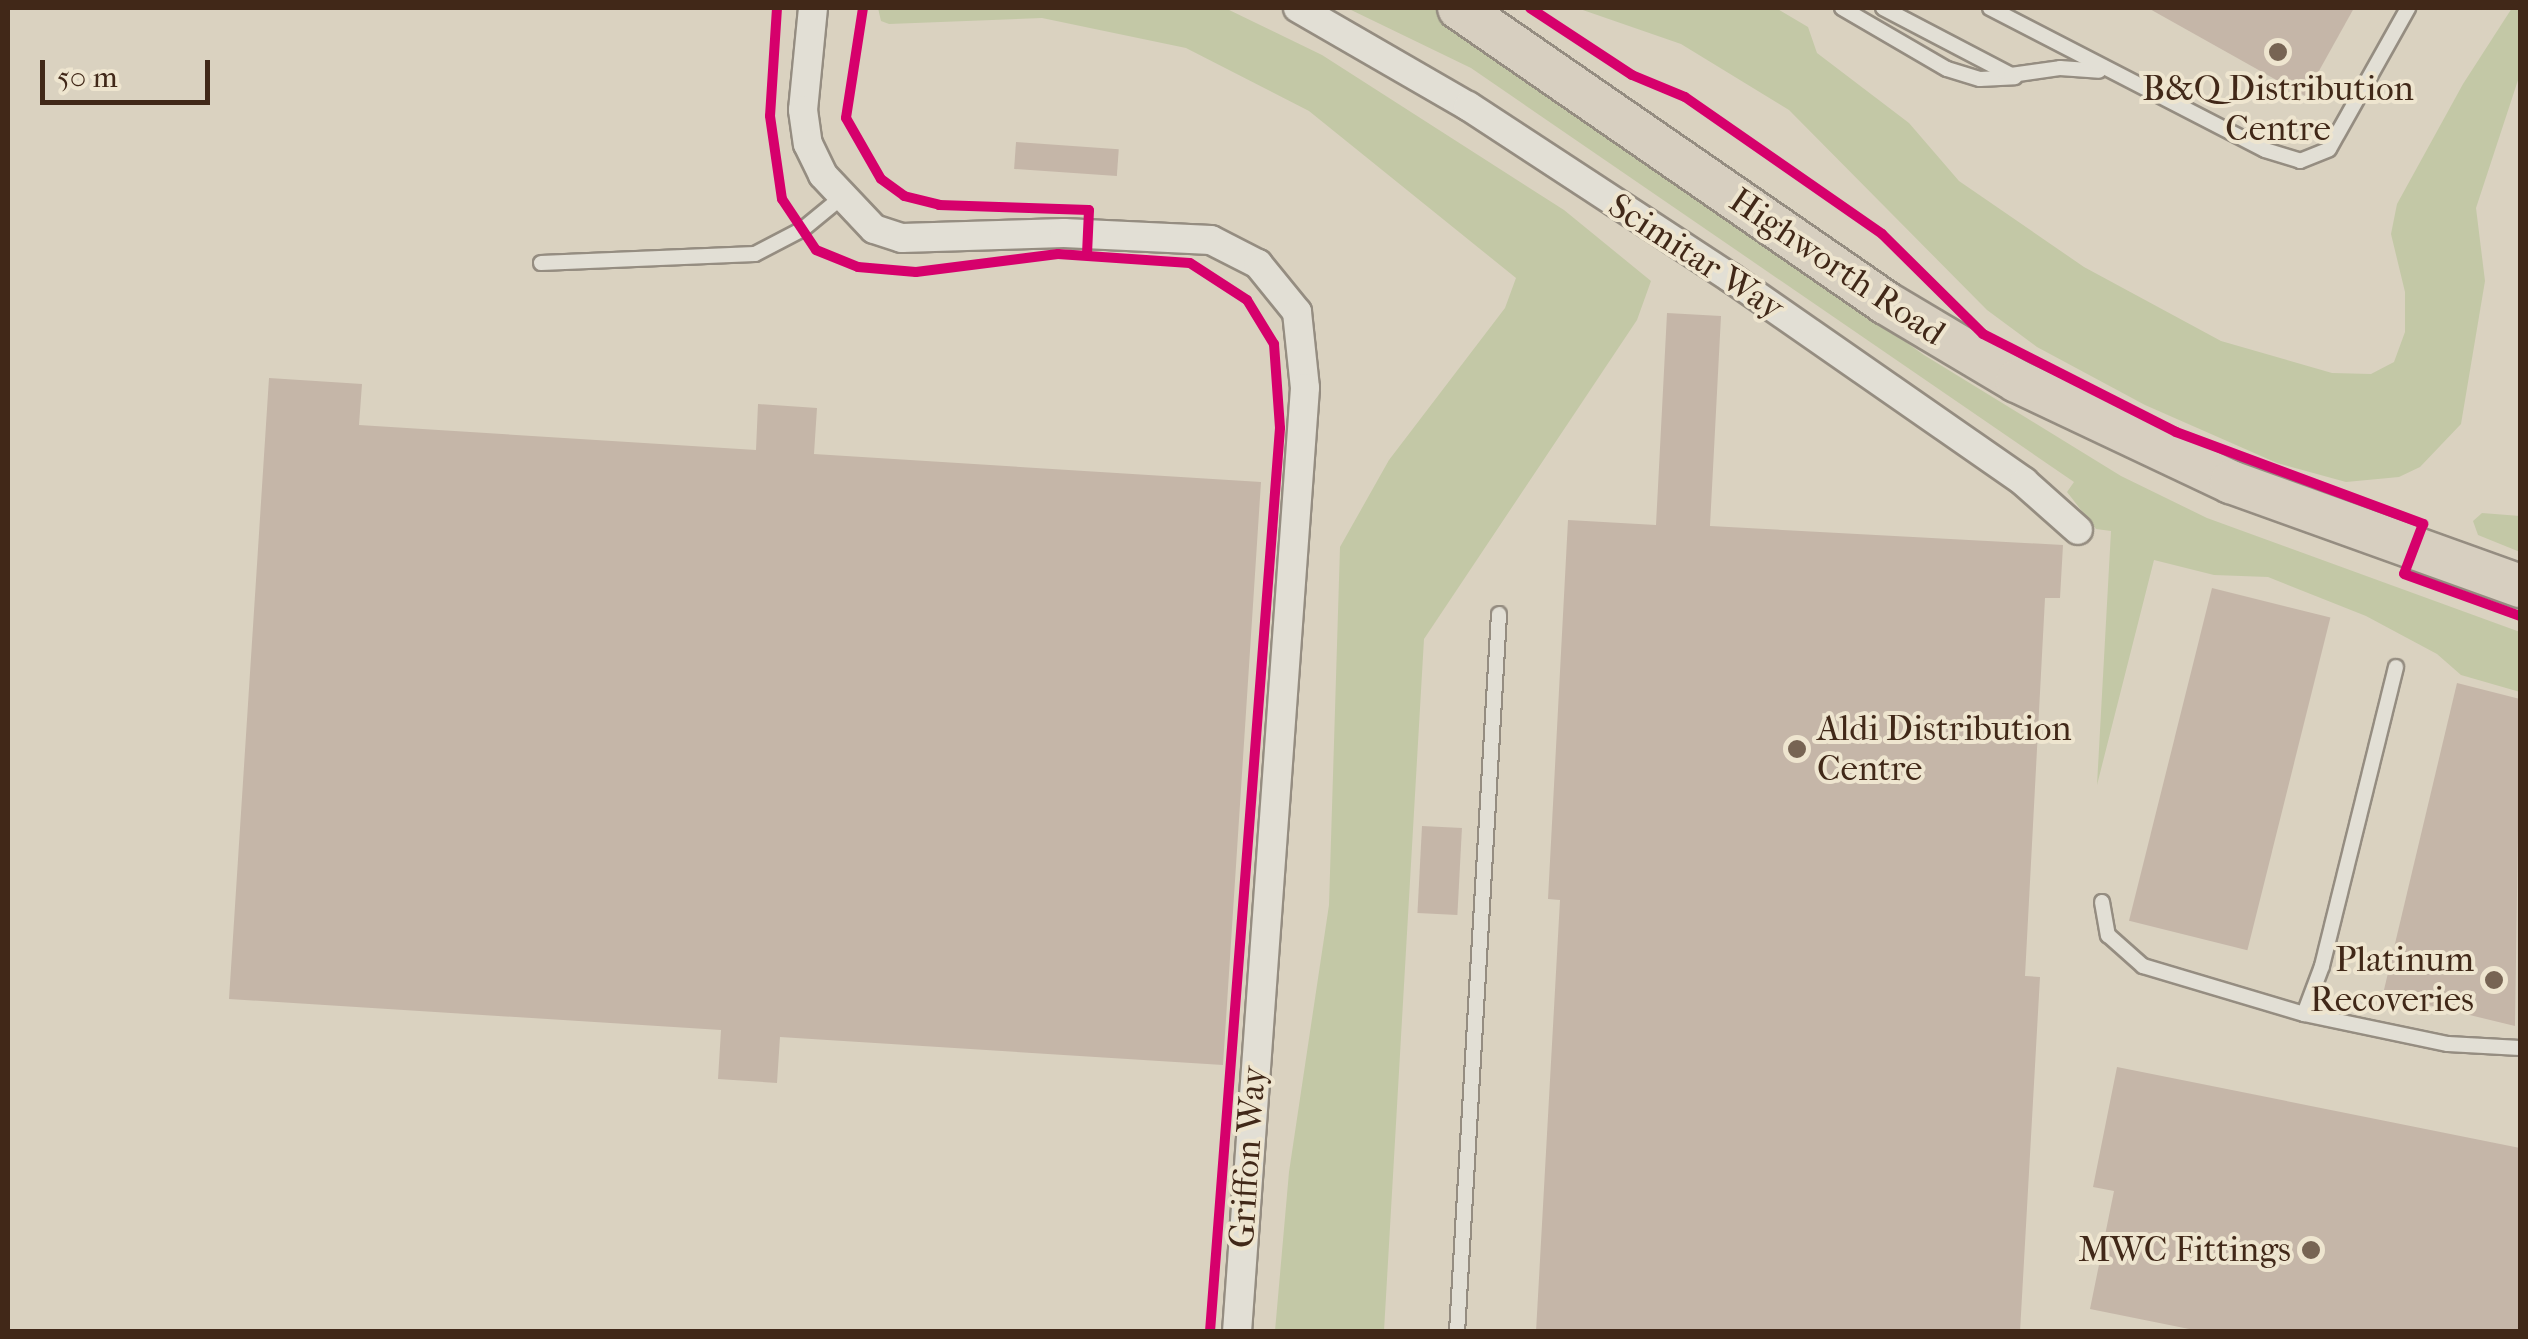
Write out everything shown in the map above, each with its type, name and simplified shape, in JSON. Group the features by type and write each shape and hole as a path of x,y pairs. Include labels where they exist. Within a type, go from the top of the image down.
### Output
{"main road":[{"name":"Highworth Road","path":"1459,8 1886,303 2017,381 2231,482 2520,586"}],"street":[{"path":"830,8 812,20 805,130 814,162 849,203"},
{"name":"Scimitar Way","path":"1298,8 1468,106 1731,278 2024,482 2078,530"},
{"name":"Griffon Way","path":"849,203 874,208 921,233 1211,240 1258,264 1296,312 1305,388 1237,1332"}],"lane":[{"path":"1842,8 1946,69 1980,79 2060,68 2110,74"},
{"path":"1882,8 2021,76"},
{"path":"1990,8 2110,74 2285,159 2312,159 2336,138 2408,8"},
{"path":"541,262 754,254 849,203"},
{"path":"1457,1332 1499,614"},
{"path":"2304,1014 2322,966 2396,667"},
{"path":"2102,902 2108,935 2143,966 2304,1014 2448,1044 2520,1048"}],"green space":[{"path":"878,8 1225,8 1322,55 1564,210 1651,281 1637,320 1424,639 1384,1331 1275,1331 1289,1172 1329,905 1340,547 1389,460 1505,308 1516,278 1309,111 1186,48 1042,18 889,24 881,21"},
{"path":"1347,8 1437,8 1924,355 2121,476 2207,518 2520,632 2520,692 2461,675 2437,654 2366,616 2268,577 2214,575 2154,560 2097,785 2111,531 2096,529 2067,492 2074,482 1471,68"},
{"path":"1577,8 1776,8 1808,27 1817,53 1909,123 1959,181 2084,267 2221,341 2332,373 2371,374 2394,362 2405,332 2405,292 2391,234 2397,204 2463,84 2512,8 2520,8 2520,74 2476,208 2485,281 2461,424 2420,467 2399,477 2346,482 2277,463 2145,405 2037,347 1987,310 1789,110 1681,44"},
{"path":"2482,513 2520,516 2520,552 2478,535 2473,521"}],"building":[{"name":"B&Q Distribution Centre","path":"2148,8 2354,8 2305,96"},
{"path":"1016,142 1119,149 1117,176 1014,169"},
{"name":"Aldi Distribution Centre","path":"1667,313 1721,316 1710,526 2063,545 2060,598 2045,598 2025,976 2040,977 2020,1332 1536,1332 1560,900 1548,899 1568,520 1656,525"},
{"path":"269,378 362,384 359,425 756,450 758,404 817,408 814,454 1261,482 1223,1065 780,1037 777,1083 718,1079 721,1030 229,999"},
{"path":"2212,588 2330,618 2247,950 2129,921"},
{"path":"2457,683 2520,699 2515,1026 2383,994"},
{"path":"1422,826 1462,828 1457,915 1417,913"},
{"name":"MWC Fittings","path":"2117,1067 2520,1148 2520,1332 2204,1332 2090,1309 2114,1191 2093,1187"}],"cycle path":[{"path":"777,8 770,116 782,199 816,250 858,267 916,272 1058,254 1190,263 1247,300 1274,344 1280,428 1210,1332"},
{"path":"863,8 846,118 881,179 904,196 939,205 1089,210 1087,254"},
{"path":"1530,8 1632,75 1685,97 1882,234 1983,334 2176,432 2423,524 2404,574 2520,616"}],"place":[{"name":"B&Q Distribution Centre","path":"2278,52"},
{"name":"Aldi Distribution Centre","path":"1797,749"},
{"name":"Platinum Recoveries","path":"2494,980"},
{"name":"MWC Fittings","path":"2311,1250"}]}
